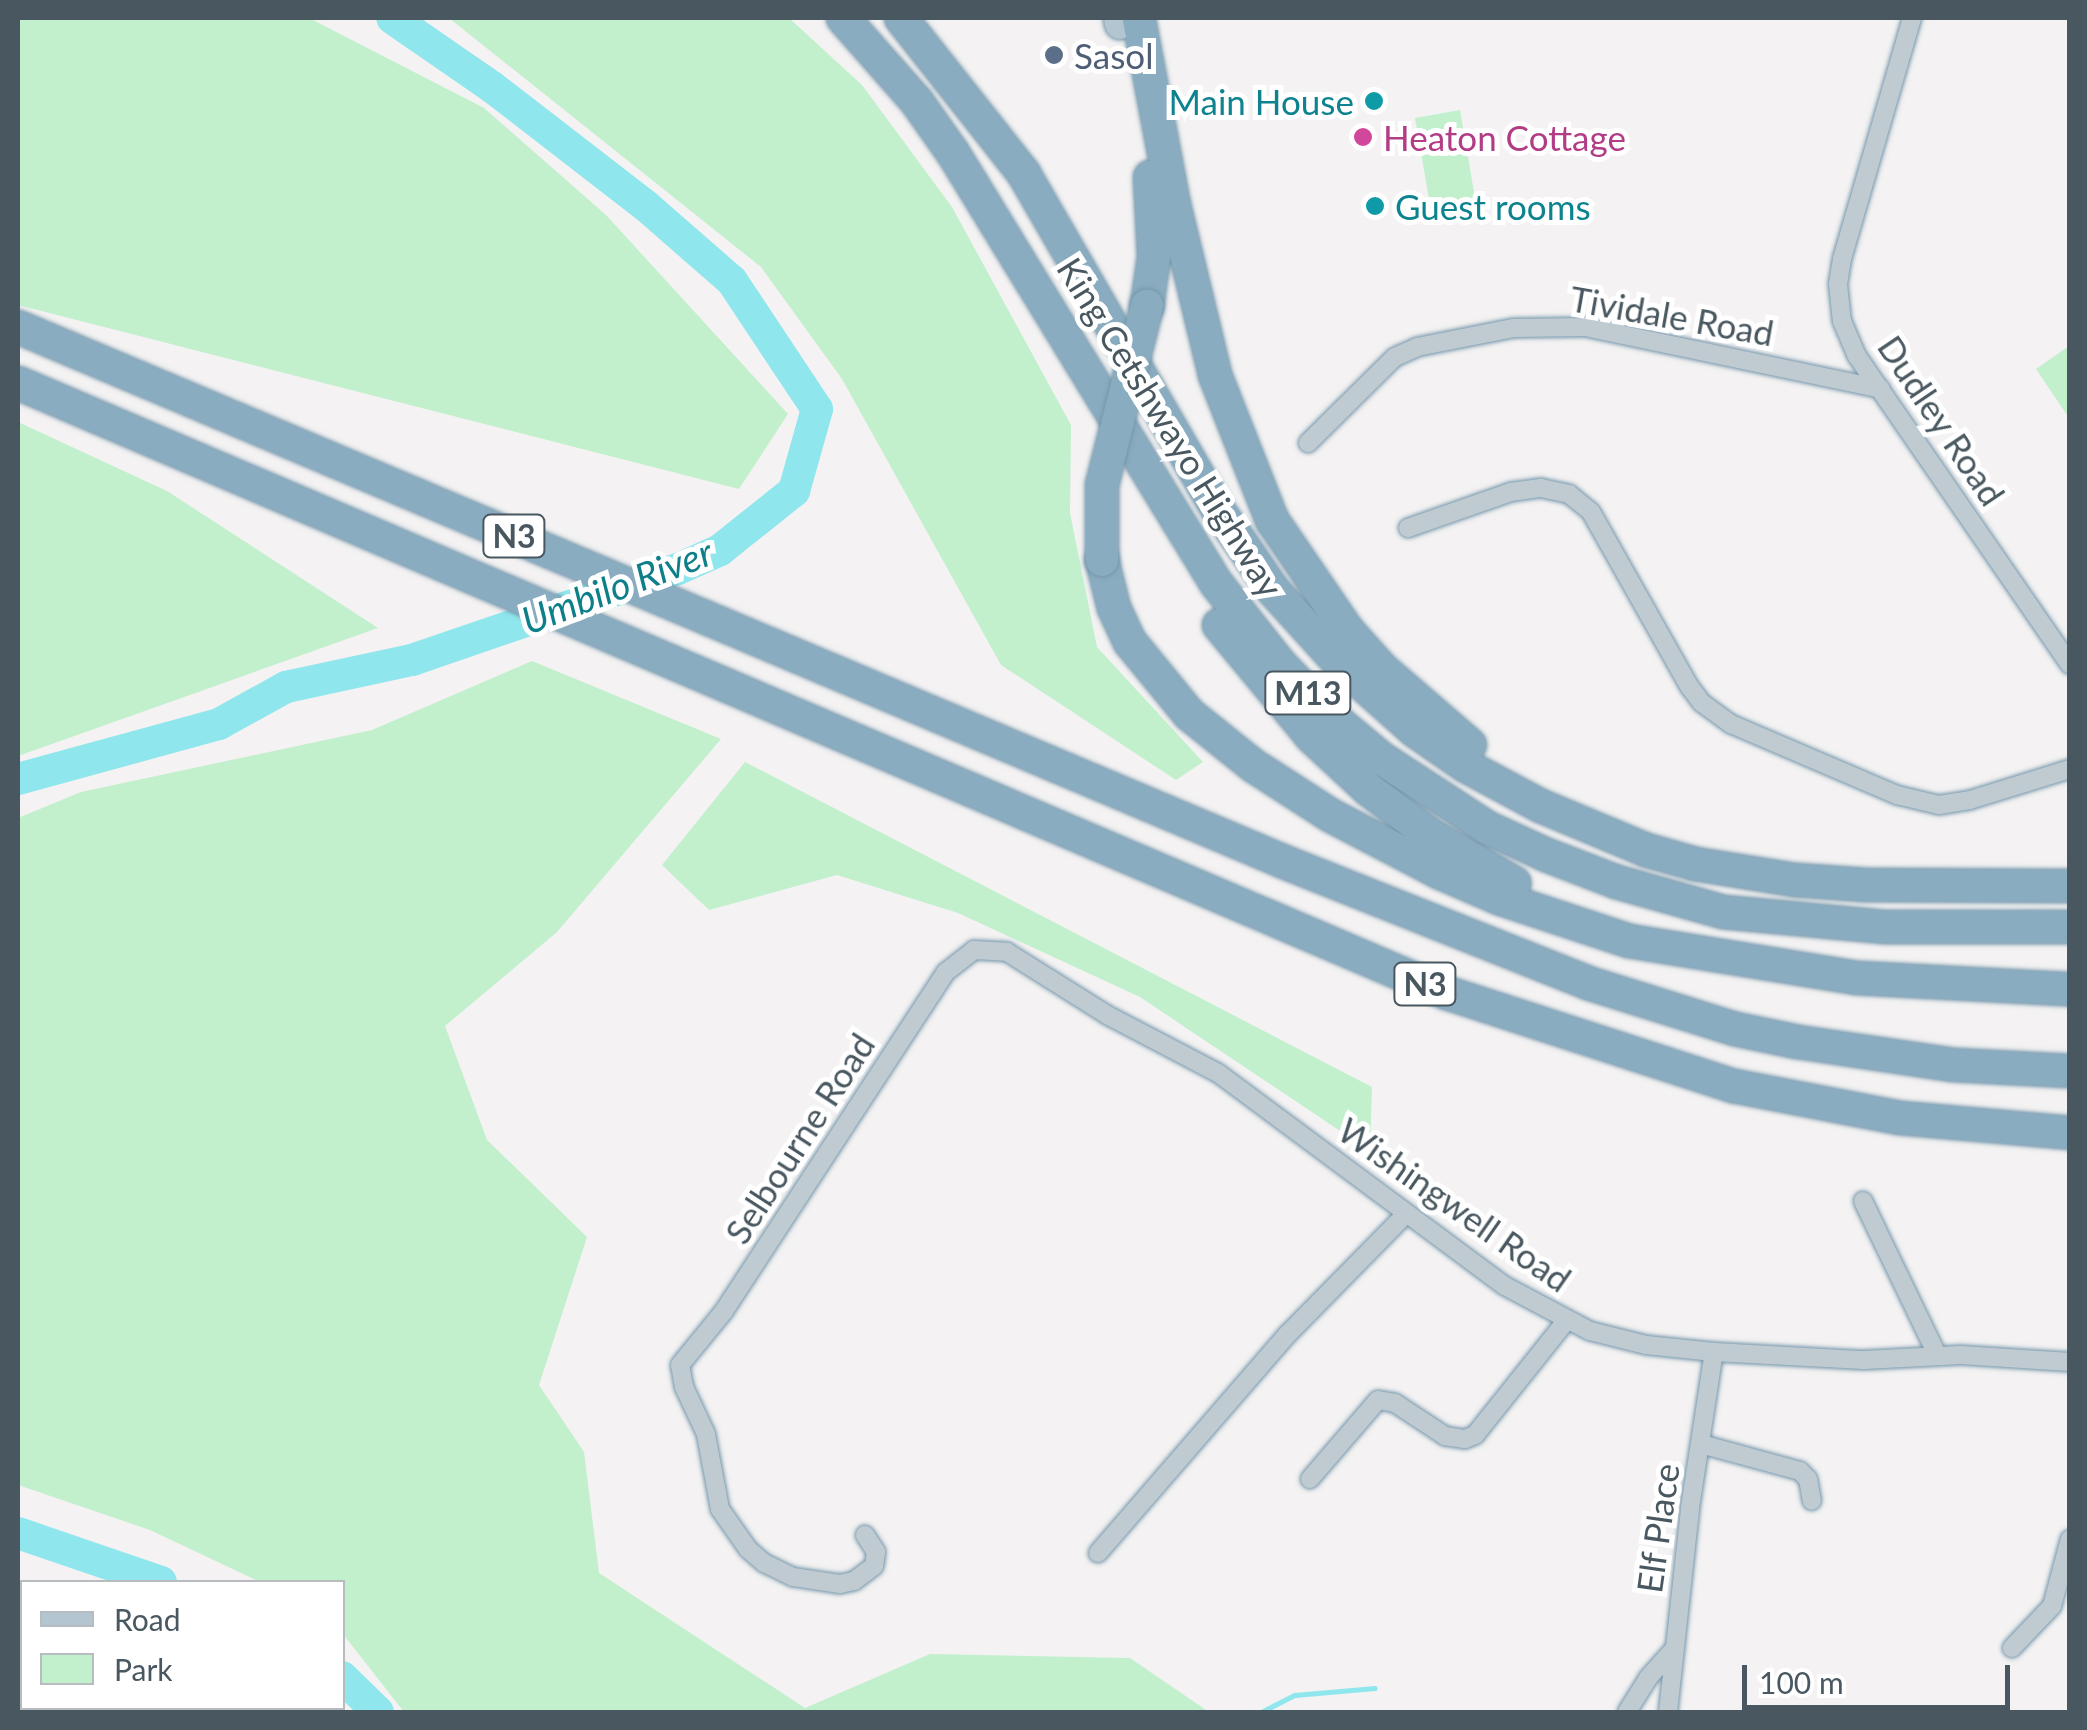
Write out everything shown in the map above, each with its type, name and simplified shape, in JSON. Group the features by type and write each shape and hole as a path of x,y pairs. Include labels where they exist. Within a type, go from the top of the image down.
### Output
{"highway":[{"name":"King Cetshwayo Highway","path":"843,18 917,102 994,216 1166,507 1248,628 1327,713 1382,759 1445,802 1544,854 1617,882 1723,912 1886,927 2070,927"},
{"name":"King Cetshwayo Highway","path":"901,18 1024,174 1242,546 1304,628 1414,730 1466,766 1541,806 1678,859 1795,880 1931,887 2070,886"},
{"path":"1129,20 1215,375 1272,520 1347,630 1422,706 1522,779 1613,826 1795,880"},
{"path":"1129,20 1154,220 1147,306 1102,485 1102,560 1114,608 1154,677 1189,714 1254,766 1330,816 1499,898 1629,940 1858,978 2070,990"},
{"path":"994,216 1020,276 1176,563 1216,622 1310,736 1368,789 1469,859 1556,902 1686,949"},
{"name":"N3","path":"18,326 1448,928 1660,1007 1735,1028 1862,1054 1954,1065 2070,1072"},
{"name":"N3","path":"18,383 1368,961 1563,1034 1734,1086 1836,1109 1983,1128 2070,1133"},
{"path":"18,391 62,399"}],"street":[{"name":"Dudley Road","path":"1912,18 1838,284 1846,335 2070,664"},
{"name":"Tividale Road","path":"1308,442 1394,357 1417,347 1514,328 1585,328 1880,389"},
{"path":"1408,528 1526,489 1569,494 1591,512 1689,686 1702,704 1731,724 1897,794 1939,805 1970,800 2070,769"},
{"name":"Wishingwell Road","path":"974,950 1007,952 1109,1016 1218,1074 1406,1215 1529,1302 1566,1321 1620,1340 1714,1352 1864,1360 1937,1354 2070,1362"},
{"name":"Selbourne Road","path":"866,1534 876,1552 874,1566 854,1581 840,1584 793,1577 764,1563 748,1549 720,1509 706,1434 684,1387 680,1365 724,1311 946,972 974,950"},
{"path":"1864,1201 1937,1354"},
{"path":"1098,1552 1287,1335 1406,1215"},
{"path":"1310,1479 1378,1400 1395,1403 1446,1436 1465,1439 1474,1435 1566,1321"},
{"name":"Elf Place","path":"1668,1712 1714,1352"},
{"path":"1701,1444 1800,1471 1808,1479 1812,1501"},
{"path":"2012,1648 2052,1606 2070,1538"},
{"path":"1627,1712 1648,1678 1673,1650"}],"green space":[{"path":"18,18 309,18 484,108 606,215 788,414 739,489 18,305"},
{"path":"449,18 789,18 862,85 952,207 1071,425 1070,513 1097,647 1203,762 1176,780 1001,665 842,379 761,267"},
{"path":"1460,110 1475,198 1430,205 1415,118"},
{"path":"2069,346 2069,418 2036,369"},
{"path":"18,422 167,491 378,628 18,756"},
{"path":"532,661 721,739 557,932 445,1026 487,1140 587,1237 539,1385 584,1452 599,1573 805,1708 930,1654 1130,1658 1209,1712 404,1712 345,1637 345,1580 256,1580 150,1530 18,1485 18,818 81,792 372,730"},
{"path":"745,762 1372,1087 1370,1151 1140,997 958,913 837,875 709,910 662,865"},
{"path":"18,1583 20,1710 296,1712 18,1712"}],"waterway":[{"name":"Umbilo River","path":"18,779 219,724 286,687 412,660 678,569 720,550 794,491 817,409 732,281 646,206 492,87 392,18"},
{"name":"Umbilo River","path":"18,1533 155,1580"},
{"name":"Umbilo River","path":"345,1680 378,1712"},
{"path":"1261,1712 1295,1695 1375,1688"}],"place":[{"name":"Sasol","path":"1054,55"},
{"name":"Main House","path":"1374,101"},
{"name":"Heaton Cottage","path":"1363,137"},
{"name":"Guest rooms","path":"1375,206"}]}
